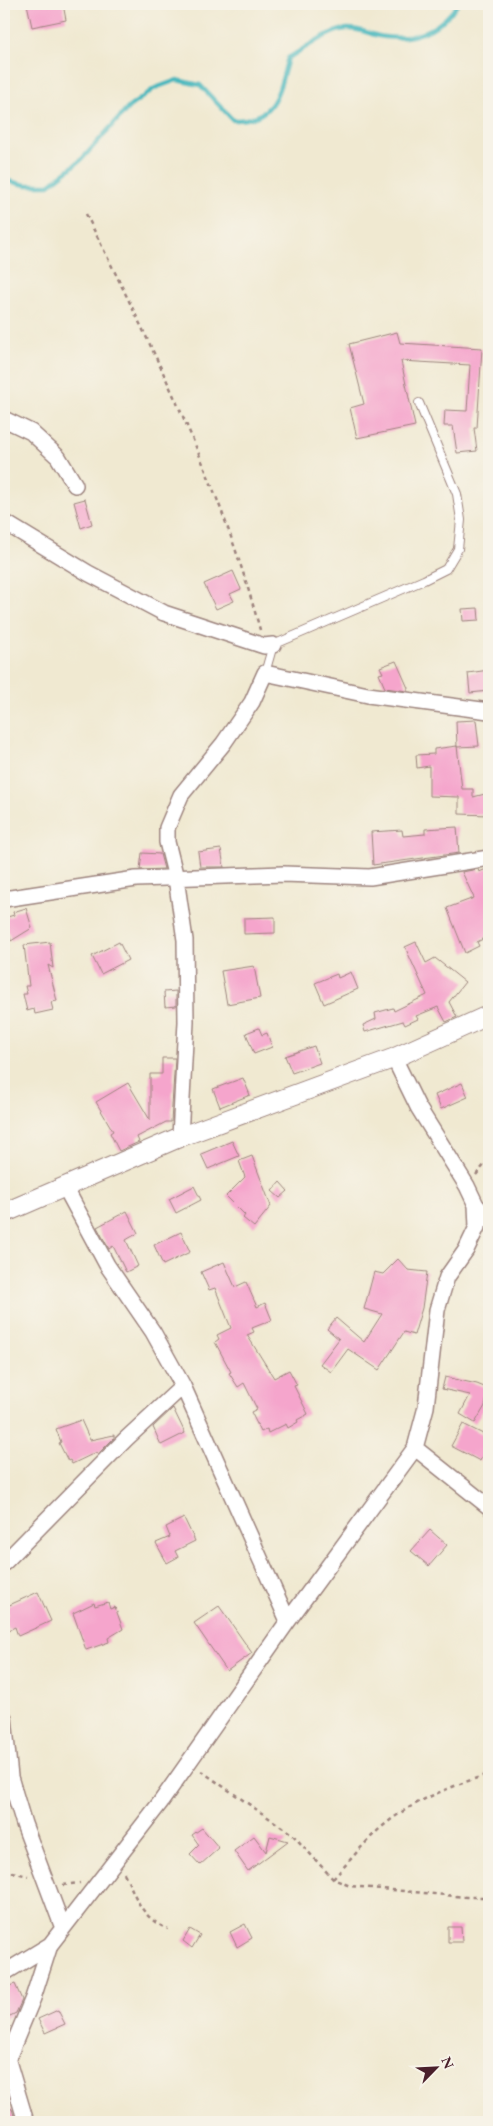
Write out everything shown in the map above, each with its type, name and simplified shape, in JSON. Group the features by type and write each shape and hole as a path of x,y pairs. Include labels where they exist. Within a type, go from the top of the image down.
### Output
{"street":[{"path":"4,419 31,432 58,457 75,485"},
{"path":"4,522 88,573 164,613 269,646"},
{"path":"180,1137 186,1022 185,940 166,828 181,796 223,744 252,702 265,673 368,695 489,711"},
{"path":"4,898 136,879 283,874 370,877 489,858"},
{"path":"4,1213 180,1137 394,1058 489,1015"},
{"path":"394,1058 418,1107 467,1186 476,1204 489,1220"},
{"path":"64,1186 108,1265 154,1332 183,1386 288,1621"},
{"path":"26,2122 6,2053 33,1998 50,1945 190,1762 288,1621 415,1448 426,1408 438,1310 447,1277 466,1250 477,1227 476,1204"},
{"path":"4,1563 126,1439 183,1386"},
{"path":"415,1448 489,1507"},
{"path":"4,1718 7,1778 63,1928"},
{"path":"4,1973 50,1945"}],"lane":[{"path":"265,673 269,646 446,569 458,549 461,520 457,494 420,403"}],"path":[{"path":"86,214 152,348 205,470 246,577 269,646"},
{"path":"467,1186 489,1159"},
{"path":"190,1762 292,1834 333,1879 350,1886 466,1897 489,1897"},
{"path":"333,1879 373,1835 406,1809 427,1796 489,1774"},
{"path":"117,1858 145,1915 154,1923 168,1929"}],"building":[{"path":"27,4 63,4 66,20 32,27"},
{"path":"397,332 400,343 482,348 477,428 474,428 477,451 457,453 453,426 444,426 445,410 467,411 470,365 401,361 415,426 357,438 350,408 364,404 349,344"},
{"path":"85,499 92,524 81,528 74,502"},
{"path":"233,571 241,589 230,594 234,601 216,609 204,584"},
{"path":"478,608 479,620 463,621 462,609"},
{"path":"396,661 408,688 407,691 385,688 379,674 383,673 380,667"},
{"path":"489,670 489,691 470,693 468,673"},
{"path":"476,720 479,746 457,747 456,721"},
{"path":"457,746 462,789 473,789 473,797 489,793 489,815 459,814 459,797 429,796 429,766 417,768 416,755 434,754 434,749"},
{"path":"457,827 459,853 373,865 371,832 402,830 403,836 425,834 425,829"},
{"path":"221,849 224,867 200,867 198,852"},
{"path":"142,853 160,854 164,869 140,870"},
{"path":"489,868 489,936 477,942 479,946 465,953 447,908 474,898 462,872 478,869 479,872"},
{"path":"26,908 32,928 11,941 4,918 14,915 13,912"},
{"path":"275,917 275,933 244,934 244,918"},
{"path":"50,942 53,968 48,965 57,1001 51,1002 53,1010 35,1014 34,1009 27,1011 23,994 27,994 25,986 29,986 24,945"},
{"path":"119,942 128,960 101,974 92,956"},
{"path":"416,942 426,963 435,958 465,982 449,1002 457,1017 446,1022 438,1007 416,1016 418,1019 405,1025 403,1021 365,1032 363,1025 376,1019 375,1013 393,1008 394,1011 427,995 405,947"},
{"path":"254,966 260,998 227,1004 221,971"},
{"path":"351,972 358,989 324,1004 315,983 337,974 338,978"},
{"path":"176,991 176,1006 165,1007 164,992"},
{"path":"259,1028 262,1035 267,1033 272,1047 254,1054 246,1033"},
{"path":"314,1046 320,1063 292,1073 285,1056"},
{"path":"162,1058 175,1058 171,1122 166,1122 137,1137 139,1142 119,1151 110,1133 113,1131 96,1102 128,1083 150,1120 150,1074 162,1074"},
{"path":"243,1078 250,1095 220,1107 213,1089"},
{"path":"462,1083 468,1097 441,1109 435,1095"},
{"path":"232,1141 239,1156 208,1169 201,1154"},
{"path":"252,1156 271,1206 254,1227 243,1218 245,1215 226,1196 245,1177 239,1161"},
{"path":"280,1182 288,1191 280,1198 272,1191"},
{"path":"194,1186 201,1200 176,1213 169,1199"},
{"path":"127,1211 138,1233 126,1240 138,1266 126,1272 113,1246 109,1249 97,1227"},
{"path":"181,1232 190,1252 163,1265 154,1245"},
{"path":"398,1259 408,1270 427,1272 422,1308 414,1335 404,1332 379,1370 348,1349 331,1372 320,1364 339,1339 327,1329 336,1318 364,1342 382,1314 364,1309 374,1272 383,1274"},
{"path":"224,1262 235,1287 246,1282 257,1307 265,1303 272,1320 252,1328 254,1332 247,1335 274,1378 289,1370 297,1385 294,1386 308,1414 288,1428 286,1424 268,1433 267,1429 261,1432 251,1412 257,1409 244,1383 238,1387 229,1373 231,1372 215,1342 219,1339 217,1335 231,1328 215,1288 209,1290 201,1272"},
{"path":"445,1377 477,1384 489,1389 485,1406 475,1423 460,1414 470,1395 442,1389"},
{"path":"173,1408 185,1433 161,1445 153,1427"},
{"path":"81,1420 90,1440 114,1435 114,1438 98,1454 97,1452 72,1464 70,1460 68,1461 59,1443 61,1442 56,1429"},
{"path":"463,1424 489,1437 480,1461 451,1446"},
{"path":"184,1518 195,1541 175,1551 178,1557 167,1563 156,1543 170,1537 166,1527"},
{"path":"430,1530 447,1545 429,1566 411,1551"},
{"path":"38,1592 51,1621 18,1636 15,1627 9,1630 4,1619 8,1614 5,1607"},
{"path":"108,1602 110,1609 115,1607 123,1629 108,1638 109,1642 86,1650 73,1613 94,1603 95,1606"},
{"path":"219,1606 252,1653 227,1671 194,1623"},
{"path":"202,1828 219,1848 200,1865 190,1854 199,1845 192,1835"},
{"path":"254,1836 266,1852 270,1836 288,1841 248,1871 234,1851"},
{"path":"245,1924 252,1938 237,1947 230,1932"},
{"path":"448,1927 461,1927 462,1942 448,1942"},
{"path":"190,1929 200,1935 192,1948 183,1941"},
{"path":"15,1984 22,2000 16,2013 4,2019 4,1988"},
{"path":"58,2010 65,2024 45,2033 38,2019"},
{"path":"4,2107 12,2109 16,2122 4,2122"}],"waterway":[{"path":"4,180 26,185 49,185 81,160 129,107 155,88 177,80 200,85 233,120 258,116 267,110 278,93 288,58 317,40 347,29 385,37 397,38 417,35 427,31 443,20 458,4"}]}
